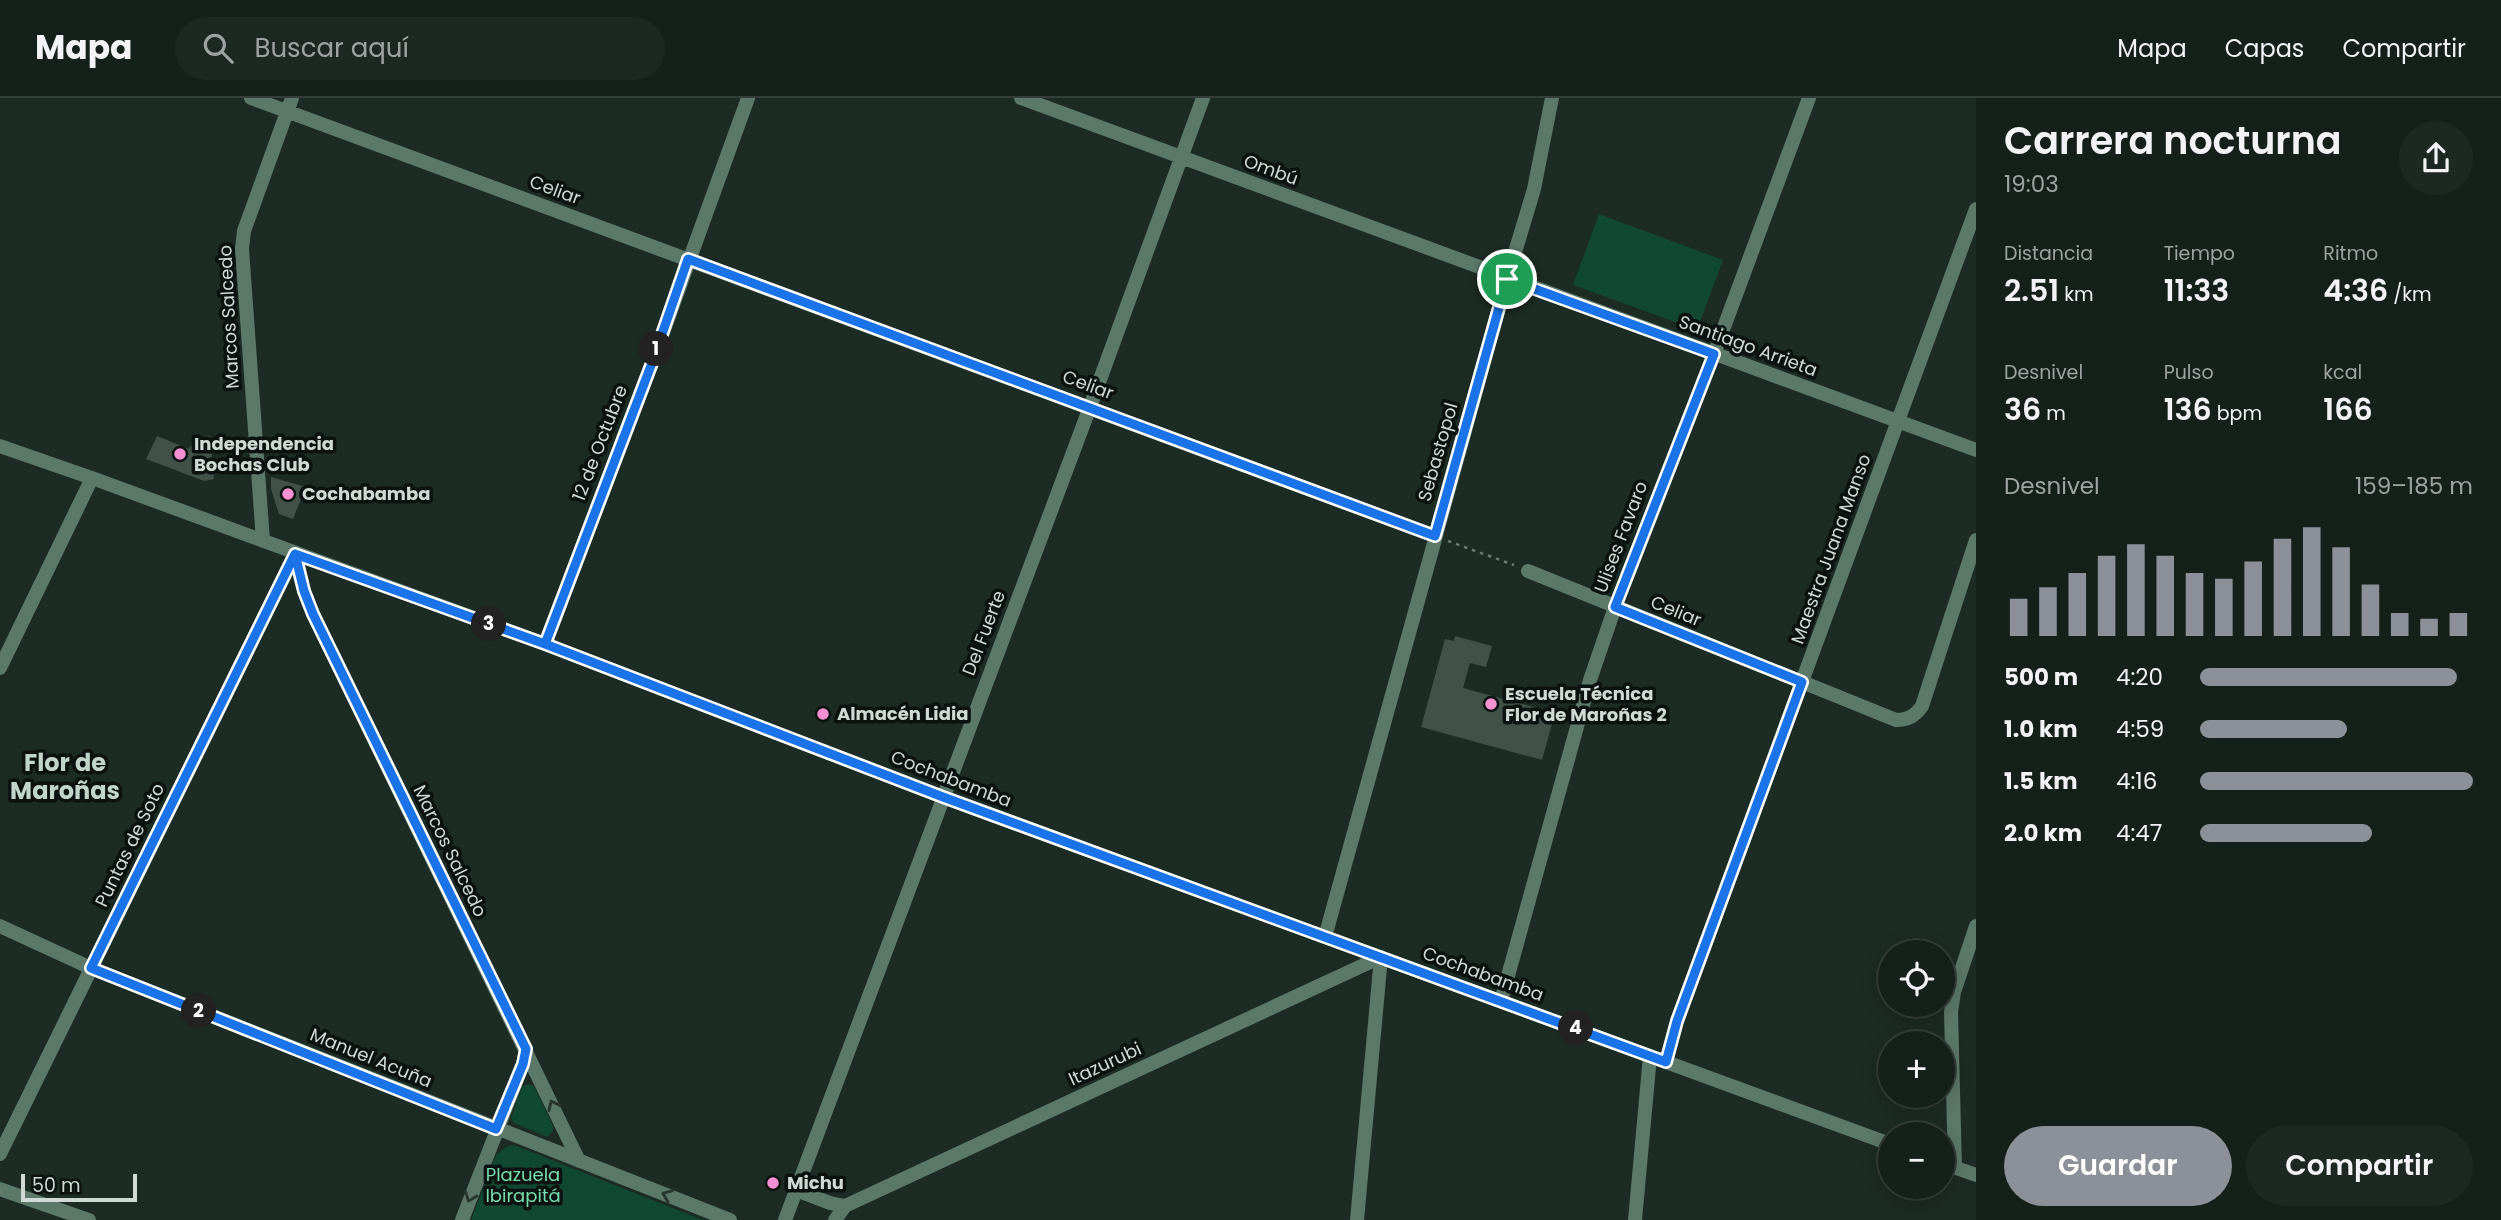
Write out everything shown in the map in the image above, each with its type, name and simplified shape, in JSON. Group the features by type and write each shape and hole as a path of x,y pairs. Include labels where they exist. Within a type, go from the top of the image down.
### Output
{"street":[{"name":"Celiar","path":"251,98 289,105 688,259 1435,536"},
{"name":"12 de Octubre","path":"545,644 647,376 748,98"},
{"name":"Ombú","path":"1021,98 1507,279"},
{"name":"Del Fuerte","path":"785,1220 1203,98"},
{"name":"Sebastopol","path":"1325,937 1534,189 1552,98"},
{"name":"Ulises Favaro","path":"1501,1001 1590,680 1615,607 1714,354 1809,98"},
{"name":"Marcos Salcedo","path":"263,541 242,249 244,231 289,105"},
{"name":"Maestra Juana Manso","path":"1666,1062 1677,1021 1976,209"},
{"name":"Santiago Arrieta","path":"1507,279 1976,450"},
{"name":"Cochabamba","path":"0,446 545,644 943,797 1878,1140"},
{"path":"0,668 92,478"},
{"name":"Celiar","path":"1528,570 1896,720 1906,719 1918,712 1922,706 1976,540"},
{"name":"Marcos Salcedo","path":"295,554 313,614 579,1161"},
{"name":"Puntas de Soto","path":"0,1154 295,554"},
{"name":"Manuel Acuña","path":"0,926 91,968 730,1220"},
{"path":"1950,1122 1951,1012 1954,992 1976,926"},
{"path":"1357,1220 1381,957"},
{"name":"Itazurubi","path":"835,1220 845,1206 1381,957"},
{"path":"462,1220 523,1064 526,1049"},
{"path":"1635,1220 1650,1056"},
{"path":"1955,1167 1976,1175"},
{"path":"0,1189 89,1220"},
{"path":"796,1190 845,1206"}],"path":[{"path":"1435,536 1528,570"}],"green space":[{"path":"1599,214 1723,260 1697,330 1573,285"},
{"path":"528,1084 534,1086 553,1126 553,1131 547,1137 514,1123 511,1119 522,1087"},
{"name":"Plazuela Ibirapitá","path":"512,1145 703,1220 471,1220 496,1155"}],"building":[{"name":"Independencia Bochas Club","path":"157,436 189,449 196,438 210,436 214,479 204,481 146,459"},
{"name":"Cochabamba","path":"271,477 306,487 293,519 279,514 271,489"},
{"path":"1455,636 1492,646 1486,667 1470,663 1463,688 1555,713 1542,760 1421,727 1445,639 1454,641"}],"place":[{"name":"Independencia Bochas Club","path":"180,454"},
{"name":"Cochabamba","path":"288,494"},
{"name":"Escuela Técnica Flor de Maroñas 2","path":"1491,704"},
{"name":"Almacén Lidia","path":"823,714"},
{"name":"Michu","path":"773,1183"}],"district":[{"name":"Flor de Maroñas","path":"65,777"}],"route":[{"path":"1507,279 1435,536 688,259 652,363 545,644 462,614 295,554 91,968 496,1129 523,1064 526,1049 313,614 295,554 545,644 943,797 1666,1062 1677,1021 1802,682 1615,607 1714,354 1507,279"}]}
